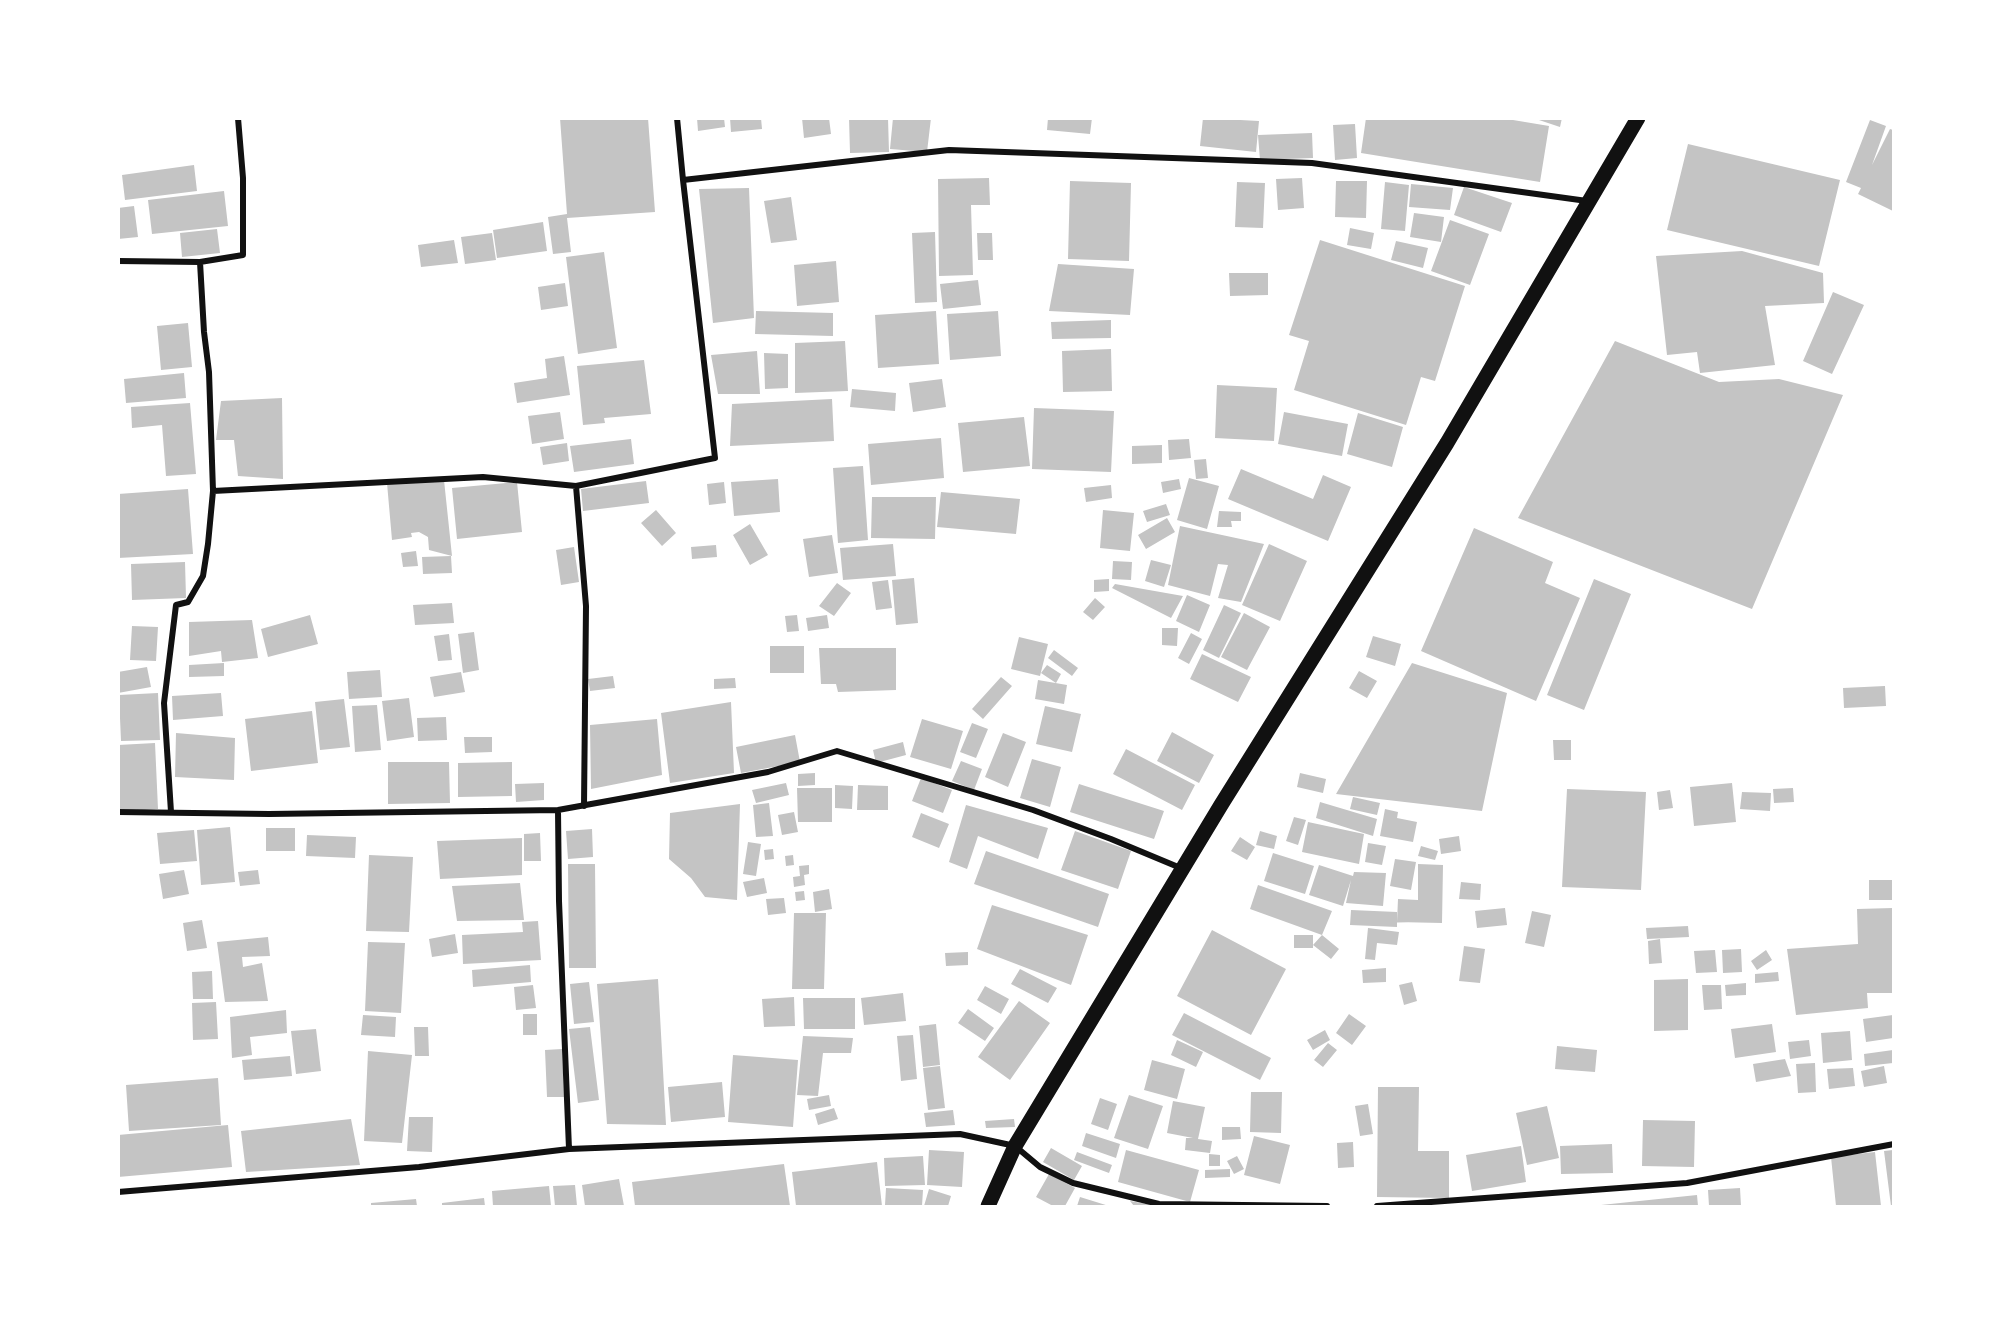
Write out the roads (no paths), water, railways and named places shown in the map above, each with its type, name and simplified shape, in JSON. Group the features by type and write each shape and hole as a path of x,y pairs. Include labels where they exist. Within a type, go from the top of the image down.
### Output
{"main road":[{"path":"988,1206 1015,1146 1227,795 1447,443 1638,118"}],"street":[{"path":"118,261 200,262 243,255 243,178 238,118"},
{"path":"213,491 483,477 576,486 715,458 677,118"},
{"path":"683,180 949,150 1312,163 1591,201"},
{"path":"171,812 164,703 176,605 188,602 203,576 213,491 209,372 200,262"},
{"path":"576,486 586,606 584,806"},
{"path":"118,812 269,814 558,810 768,772 837,751 1033,810 1184,869"},
{"path":"558,810 559,901 569,1149"},
{"path":"118,1192 419,1167 569,1149 960,1134 1015,1146 1040,1167 1073,1183 1158,1204 1327,1206"},
{"path":"1377,1206 1687,1183 1893,1144"}]}
